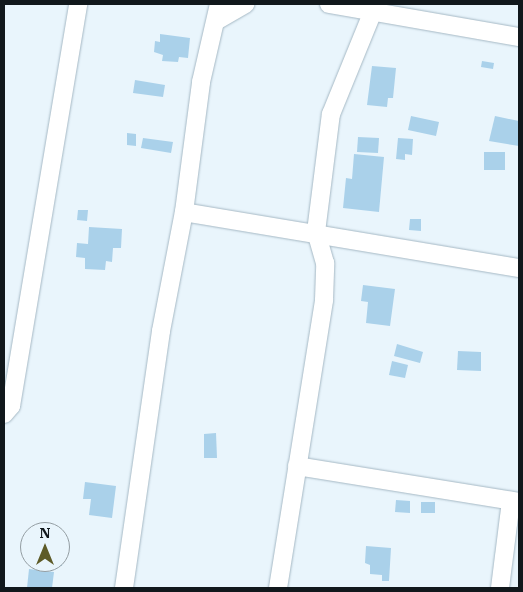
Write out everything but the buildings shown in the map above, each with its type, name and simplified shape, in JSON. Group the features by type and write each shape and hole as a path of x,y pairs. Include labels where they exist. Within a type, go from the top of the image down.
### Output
{"street":[{"path":"4,414 11,406 78,4"},
{"path":"124,588 160,331 184,212 201,82 219,4"},
{"path":"216,21 246,4"},
{"path":"329,4 375,7 519,37"},
{"path":"278,588 324,300 325,263 316,232 331,114 375,7"},
{"path":"184,212 316,232 519,268"},
{"path":"296,466 515,502 500,588"}]}
